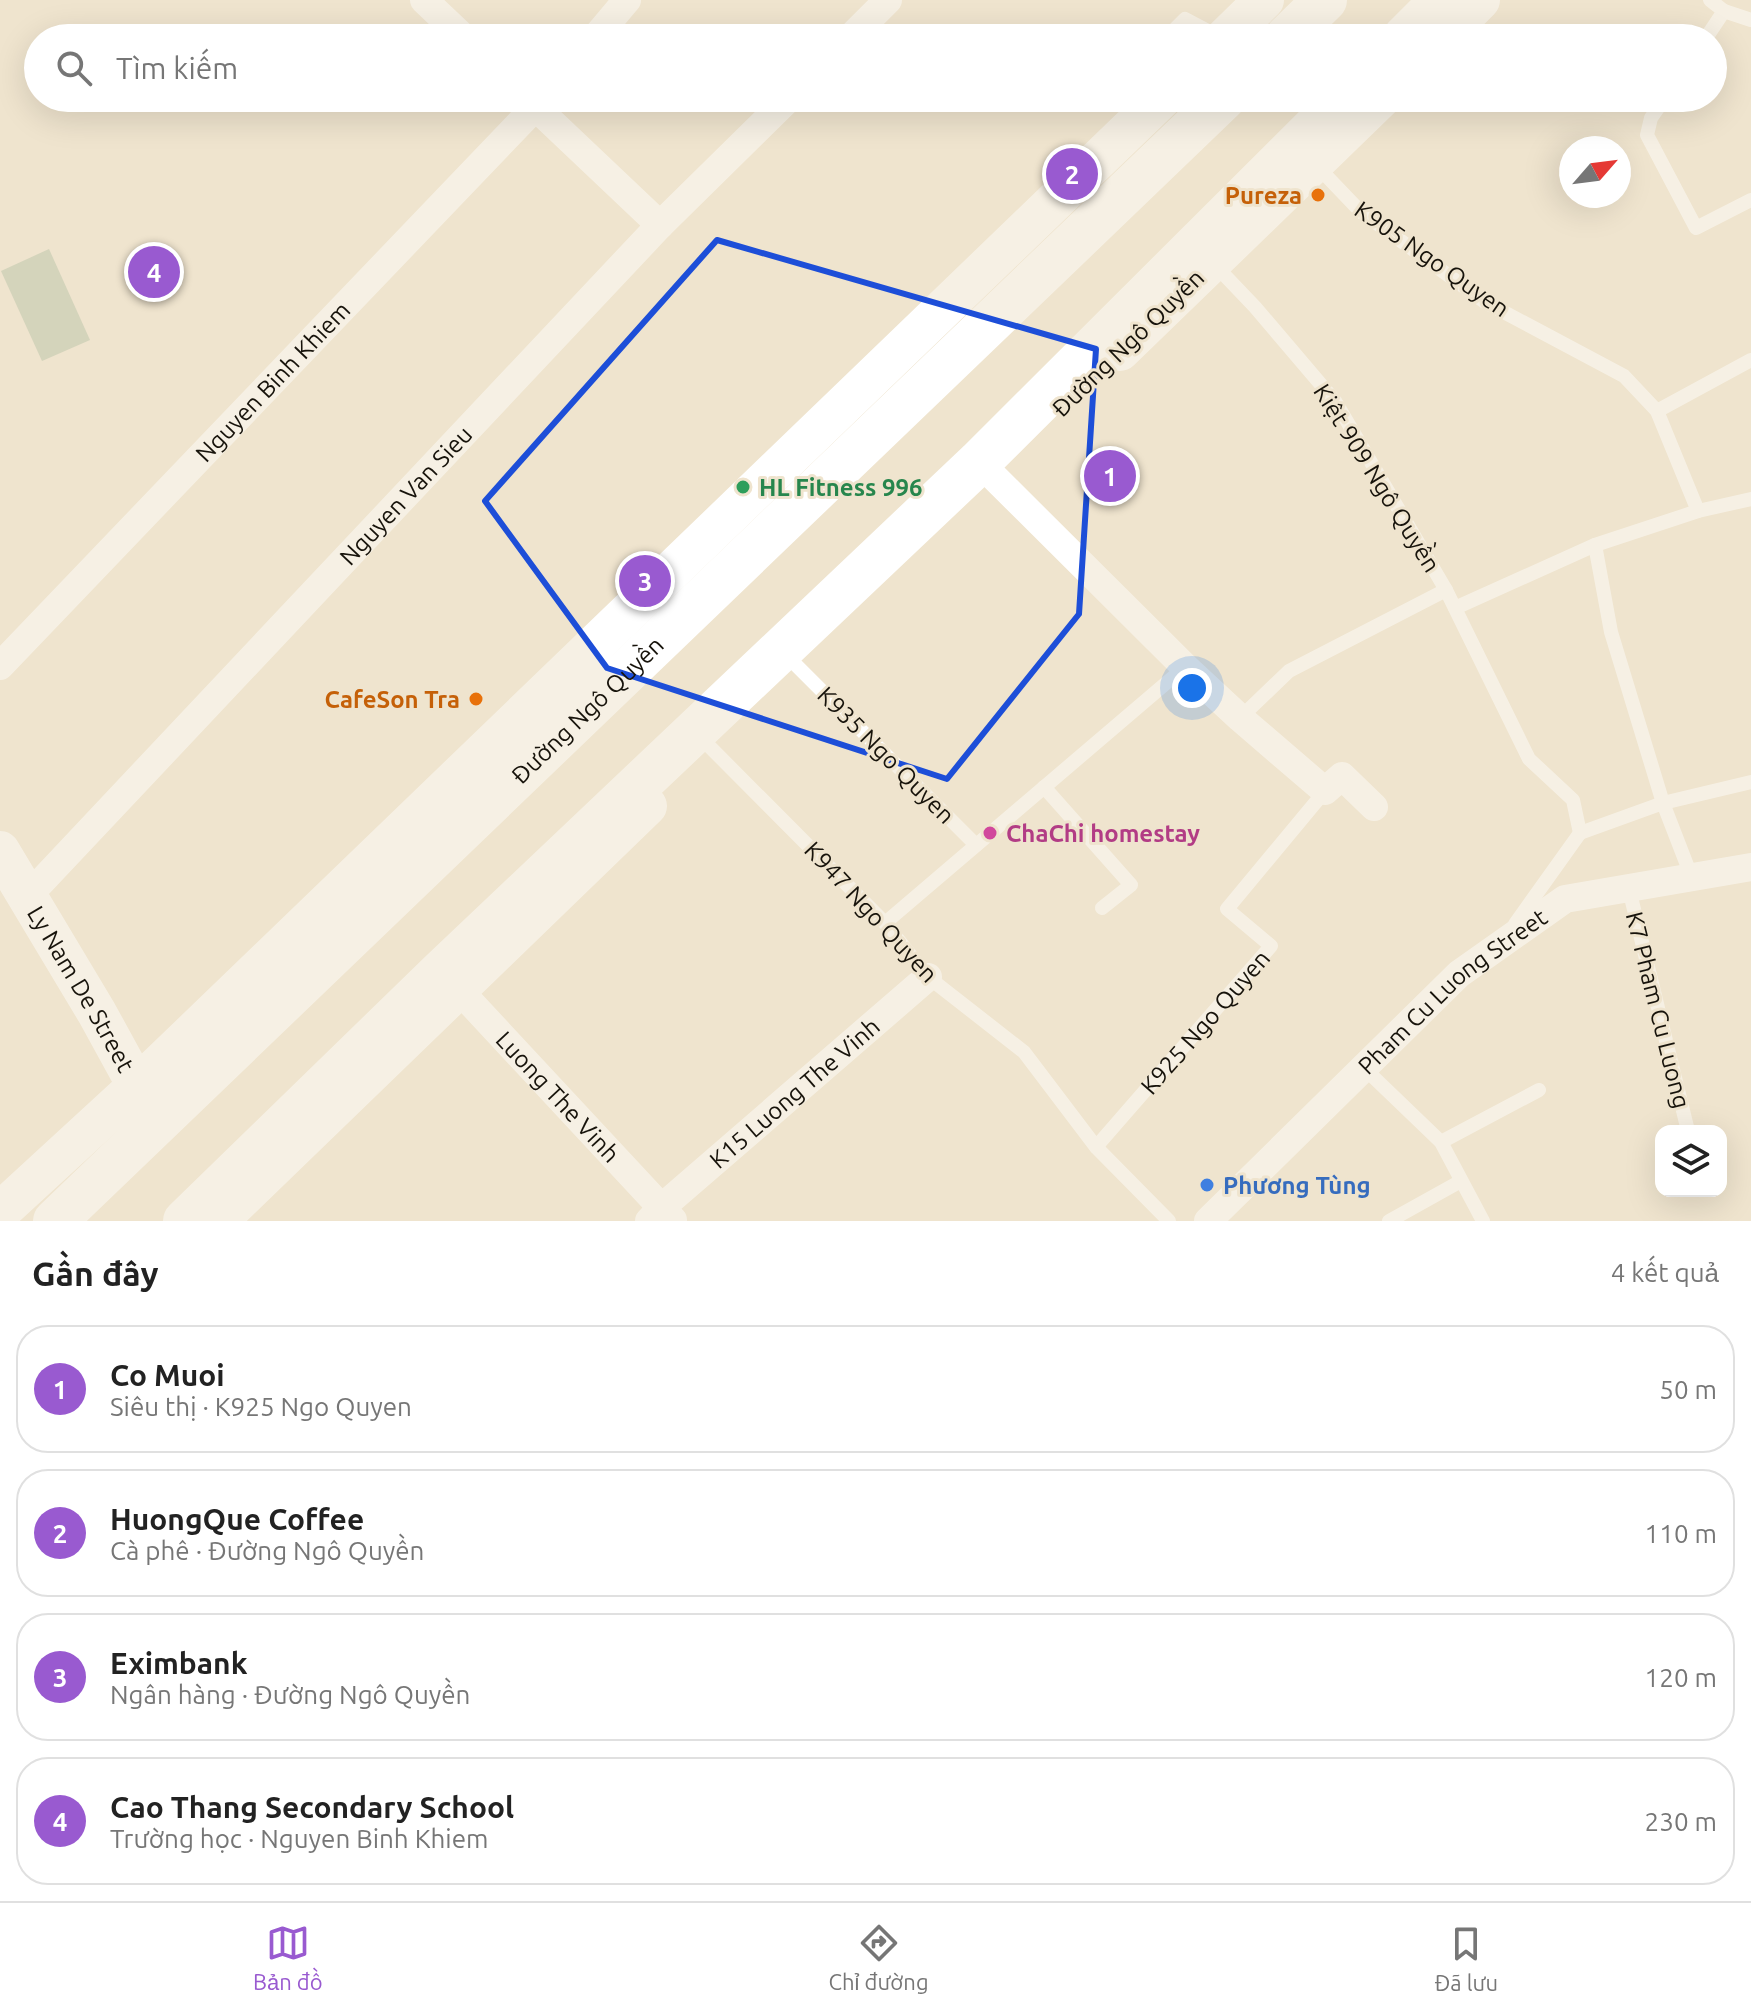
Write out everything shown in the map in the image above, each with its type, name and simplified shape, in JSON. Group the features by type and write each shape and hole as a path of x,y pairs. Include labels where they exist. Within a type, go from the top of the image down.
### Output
{"highway":[{"path":"1418,24 1442,0"},
{"name":"Đường Ngô Quyền","path":"55,1221 1209,112"},
{"name":"Đường Ngô Quyền","path":"450,981 985,469 1306,154 1334,112"},
{"path":"185,1221 450,981"}],"street":[{"path":"424,0 449,24"},
{"path":"607,24 627,0"},
{"path":"864,24 888,0"},
{"path":"1238,24 1264,0"},
{"path":"1456,24 1480,0"},
{"name":"Nguyen Binh Khiem","path":"0,666 525,112"},
{"path":"546,112 660,225"},
{"name":"Nguyen Van Sieu","path":"27,897 660,225 775,112"},
{"path":"0,1212 137,1086 1147,112"},
{"name":"Đường Ngô Quyền","path":"1306,154 1362,112"},
{"path":"985,469 1240,718 1325,791 1342,776 1374,807"},
{"name":"Đường Ngô Quyền","path":"218,1221 450,981 795,664 985,469"},
{"name":"Ly Nam De Street","path":"0,851 137,1086"},
{"name":"Pham Cu Luong Street","path":"1208,1221 1459,974 1565,899 1751,867"},
{"name":"K15 Luong The Vinh","path":"661,1217 928,977"},
{"name":"Luong The Vinh","path":"450,981 661,1217"}],"lane":[{"path":"1710,0 1724,11 1751,20"},
{"path":"1715,24 1724,11"},
{"path":"1655,112 1647,135 1696,228 1751,200"},
{"name":"K905 Ngo Quyen","path":"1306,154 1360,211 1472,293 1624,376 1657,411 1698,511"},
{"name":"Kiệt 909 Ngô Quyền","path":"1204,254 1255,307 1335,401 1446,590 1529,759 1573,800 1580,833"},
{"path":"1657,411 1751,360"},
{"path":"1455,608 1595,545 1698,511 1751,499"},
{"path":"1595,545 1611,632 1663,803 1692,878"},
{"path":"1240,718 1289,671 1446,590"},
{"name":"K935 Ngo Quyen","path":"795,664 976,845"},
{"path":"885,923 1185,667"},
{"name":"K947 Ngo Quyen","path":"709,746 885,923 928,977 1024,1052 1096,1147 1169,1221"},
{"path":"1501,945 1580,833 1663,803 1751,782"},
{"path":"1044,787 1131,885 1102,908"},
{"name":"K925 Ngo Quyen","path":"1096,1147 1271,946 1227,909 1325,791"},
{"name":"K7 Pham Cu Luong","path":"1629,889 1687,1125"},
{"path":"1364,1068 1441,1142 1483,1221"},
{"path":"1441,1142 1539,1090"},
{"path":"1389,1221 1461,1181"}],"highlighted area":[{"path":"717,240 1096,349 1079,614 947,779 607,668 485,501"}],"green space":[{"path":"49,249 90,340 42,361 1,271"}],"place":[{"name":"HuongQue Coffee","path":"1072,174"},
{"name":"Pureza","path":"1318,195"},
{"name":"Cao Thang Secondary School","path":"154,272"},
{"name":"Co Muoi","path":"1110,476"},
{"name":"HL Fitness 996","path":"743,487"},
{"name":"Eximbank","path":"645,581"},
{"name":"CafeSon Tra","path":"476,699"},
{"name":"ChaChi homestay","path":"990,833"},
{"name":"Phương Tùng","path":"1207,1185"}]}
